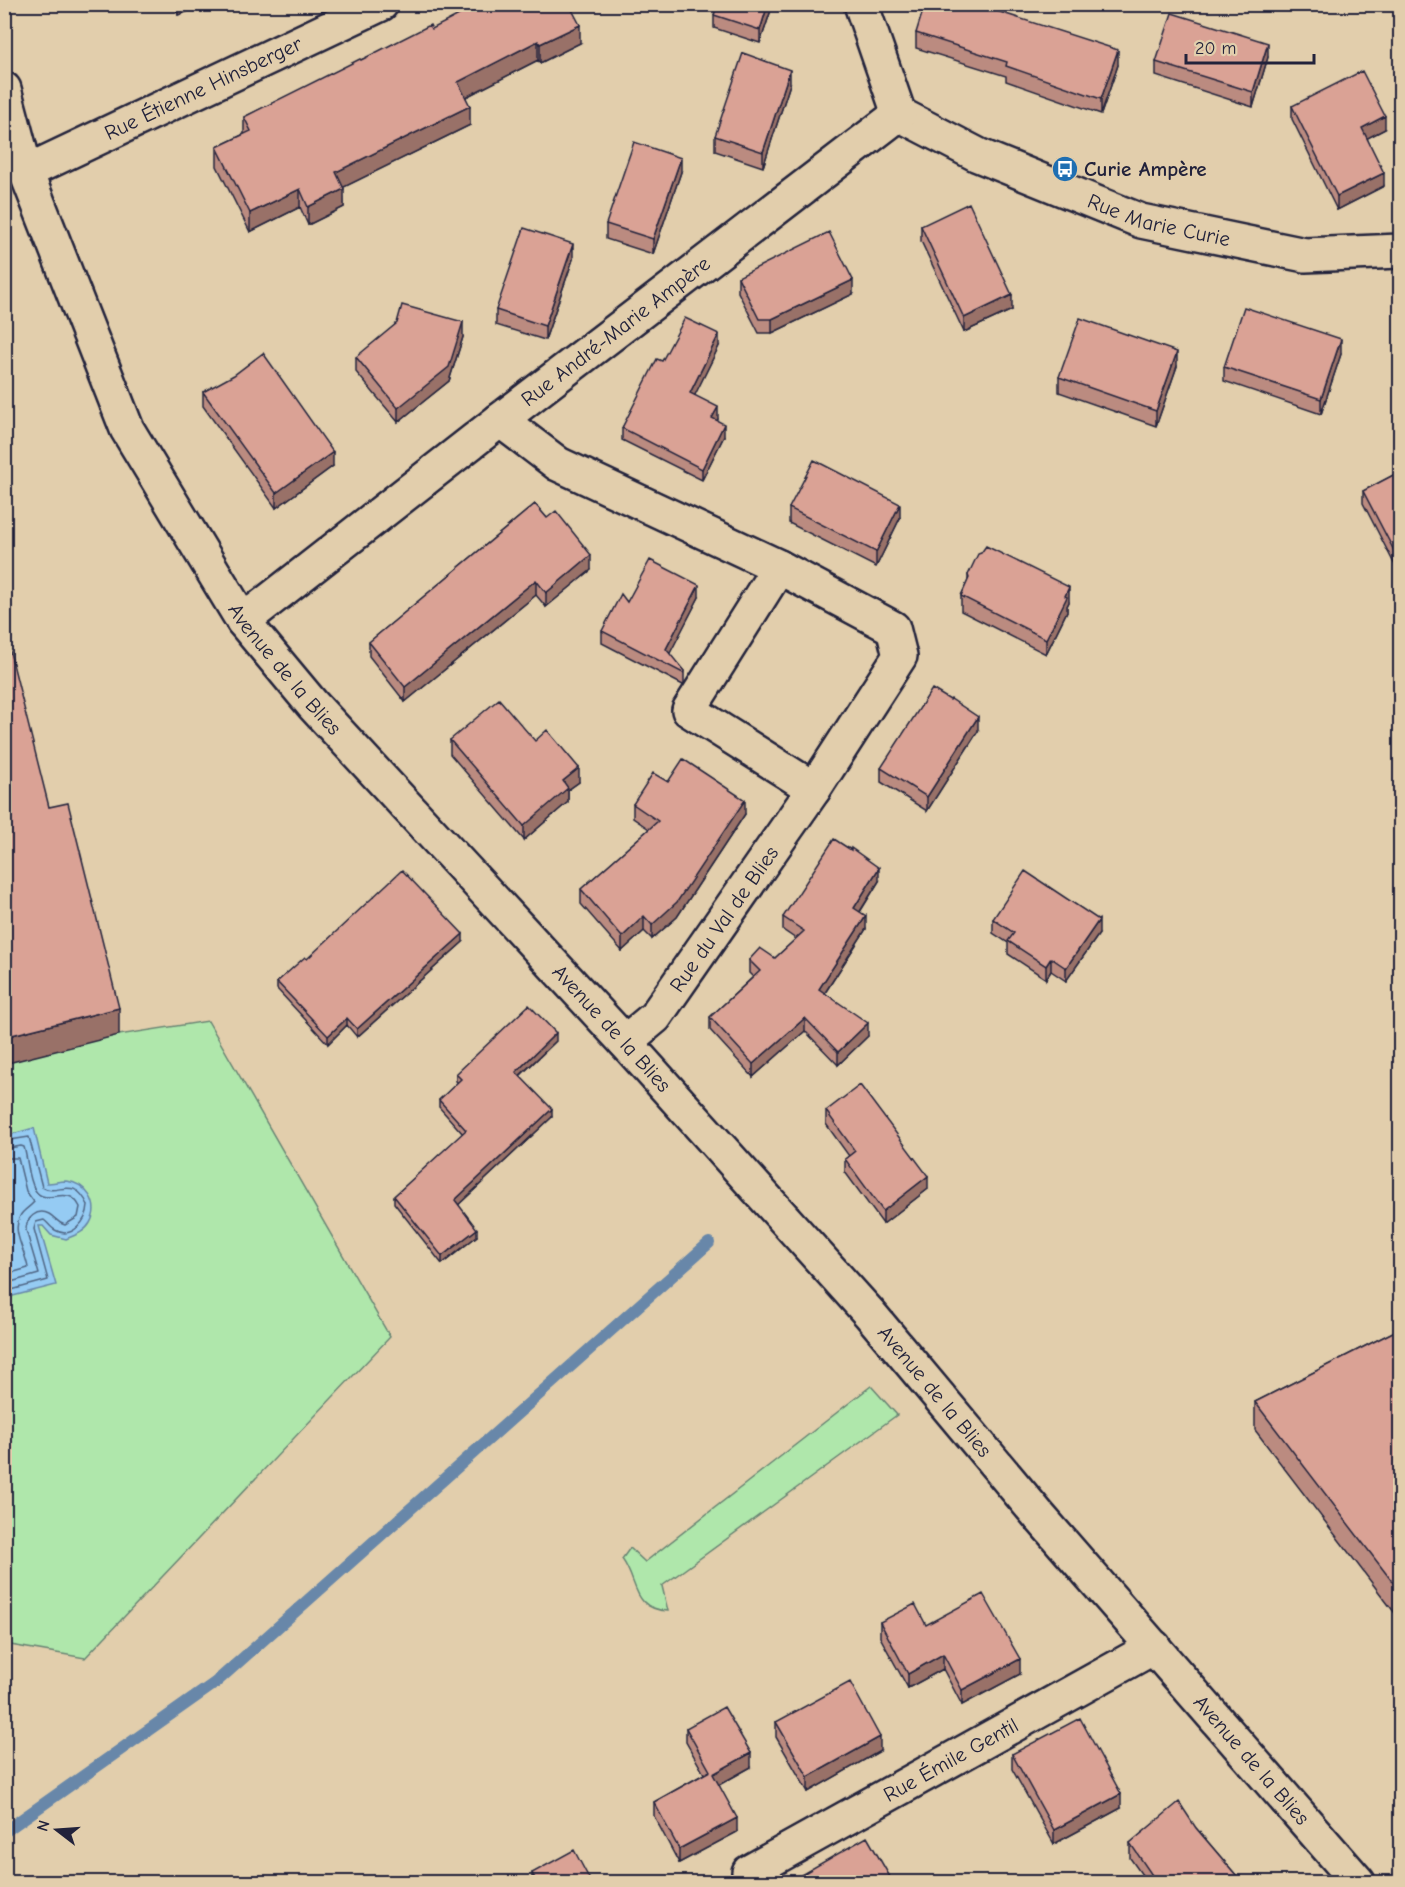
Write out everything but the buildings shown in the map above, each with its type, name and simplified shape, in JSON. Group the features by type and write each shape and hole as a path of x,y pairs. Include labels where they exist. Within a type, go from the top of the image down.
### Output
{"street":[{"name":"Rue Étienne Hinsberger","path":"26,172 381,4"},
{"path":"861,4 899,114"},
{"name":"Avenue de la Blies","path":"4,89 26,172 127,429 243,621 313,705 626,1042 870,1314 1040,1516 1358,1882"},
{"name":"Rue Marie Curie","path":"899,114 978,155 1141,221 1305,255 1401,251"},
{"name":"Rue André-Marie Ampère","path":"243,621 500,420 899,114"},
{"name":"Rue du Val de Blies","path":"500,420 558,464 779,567 893,628 900,656 814,789 655,1017 626,1042"},
{"path":"779,567 688,710 814,789"},
{"name":"Rue Émile Gentil","path":"749,1872 1154,1647"}],"green space":[{"path":"4,655 49,834 119,1035 208,1021 390,1337 85,1658 5,1644"},
{"path":"871,1386 897,1415 662,1586 668,1611 656,1609 642,1600 622,1559 630,1548 645,1562"}],"water":[{"path":"34,1128 47,1183 66,1181 80,1186 93,1202 93,1216 85,1229 66,1239 51,1235 43,1226 39,1226 56,1285 5,1298 5,1136"}],"waterway":[{"path":"4,1832 215,1683 709,1243"}],"place":[{"name":"Curie Ampère","path":"1065,169"}]}
